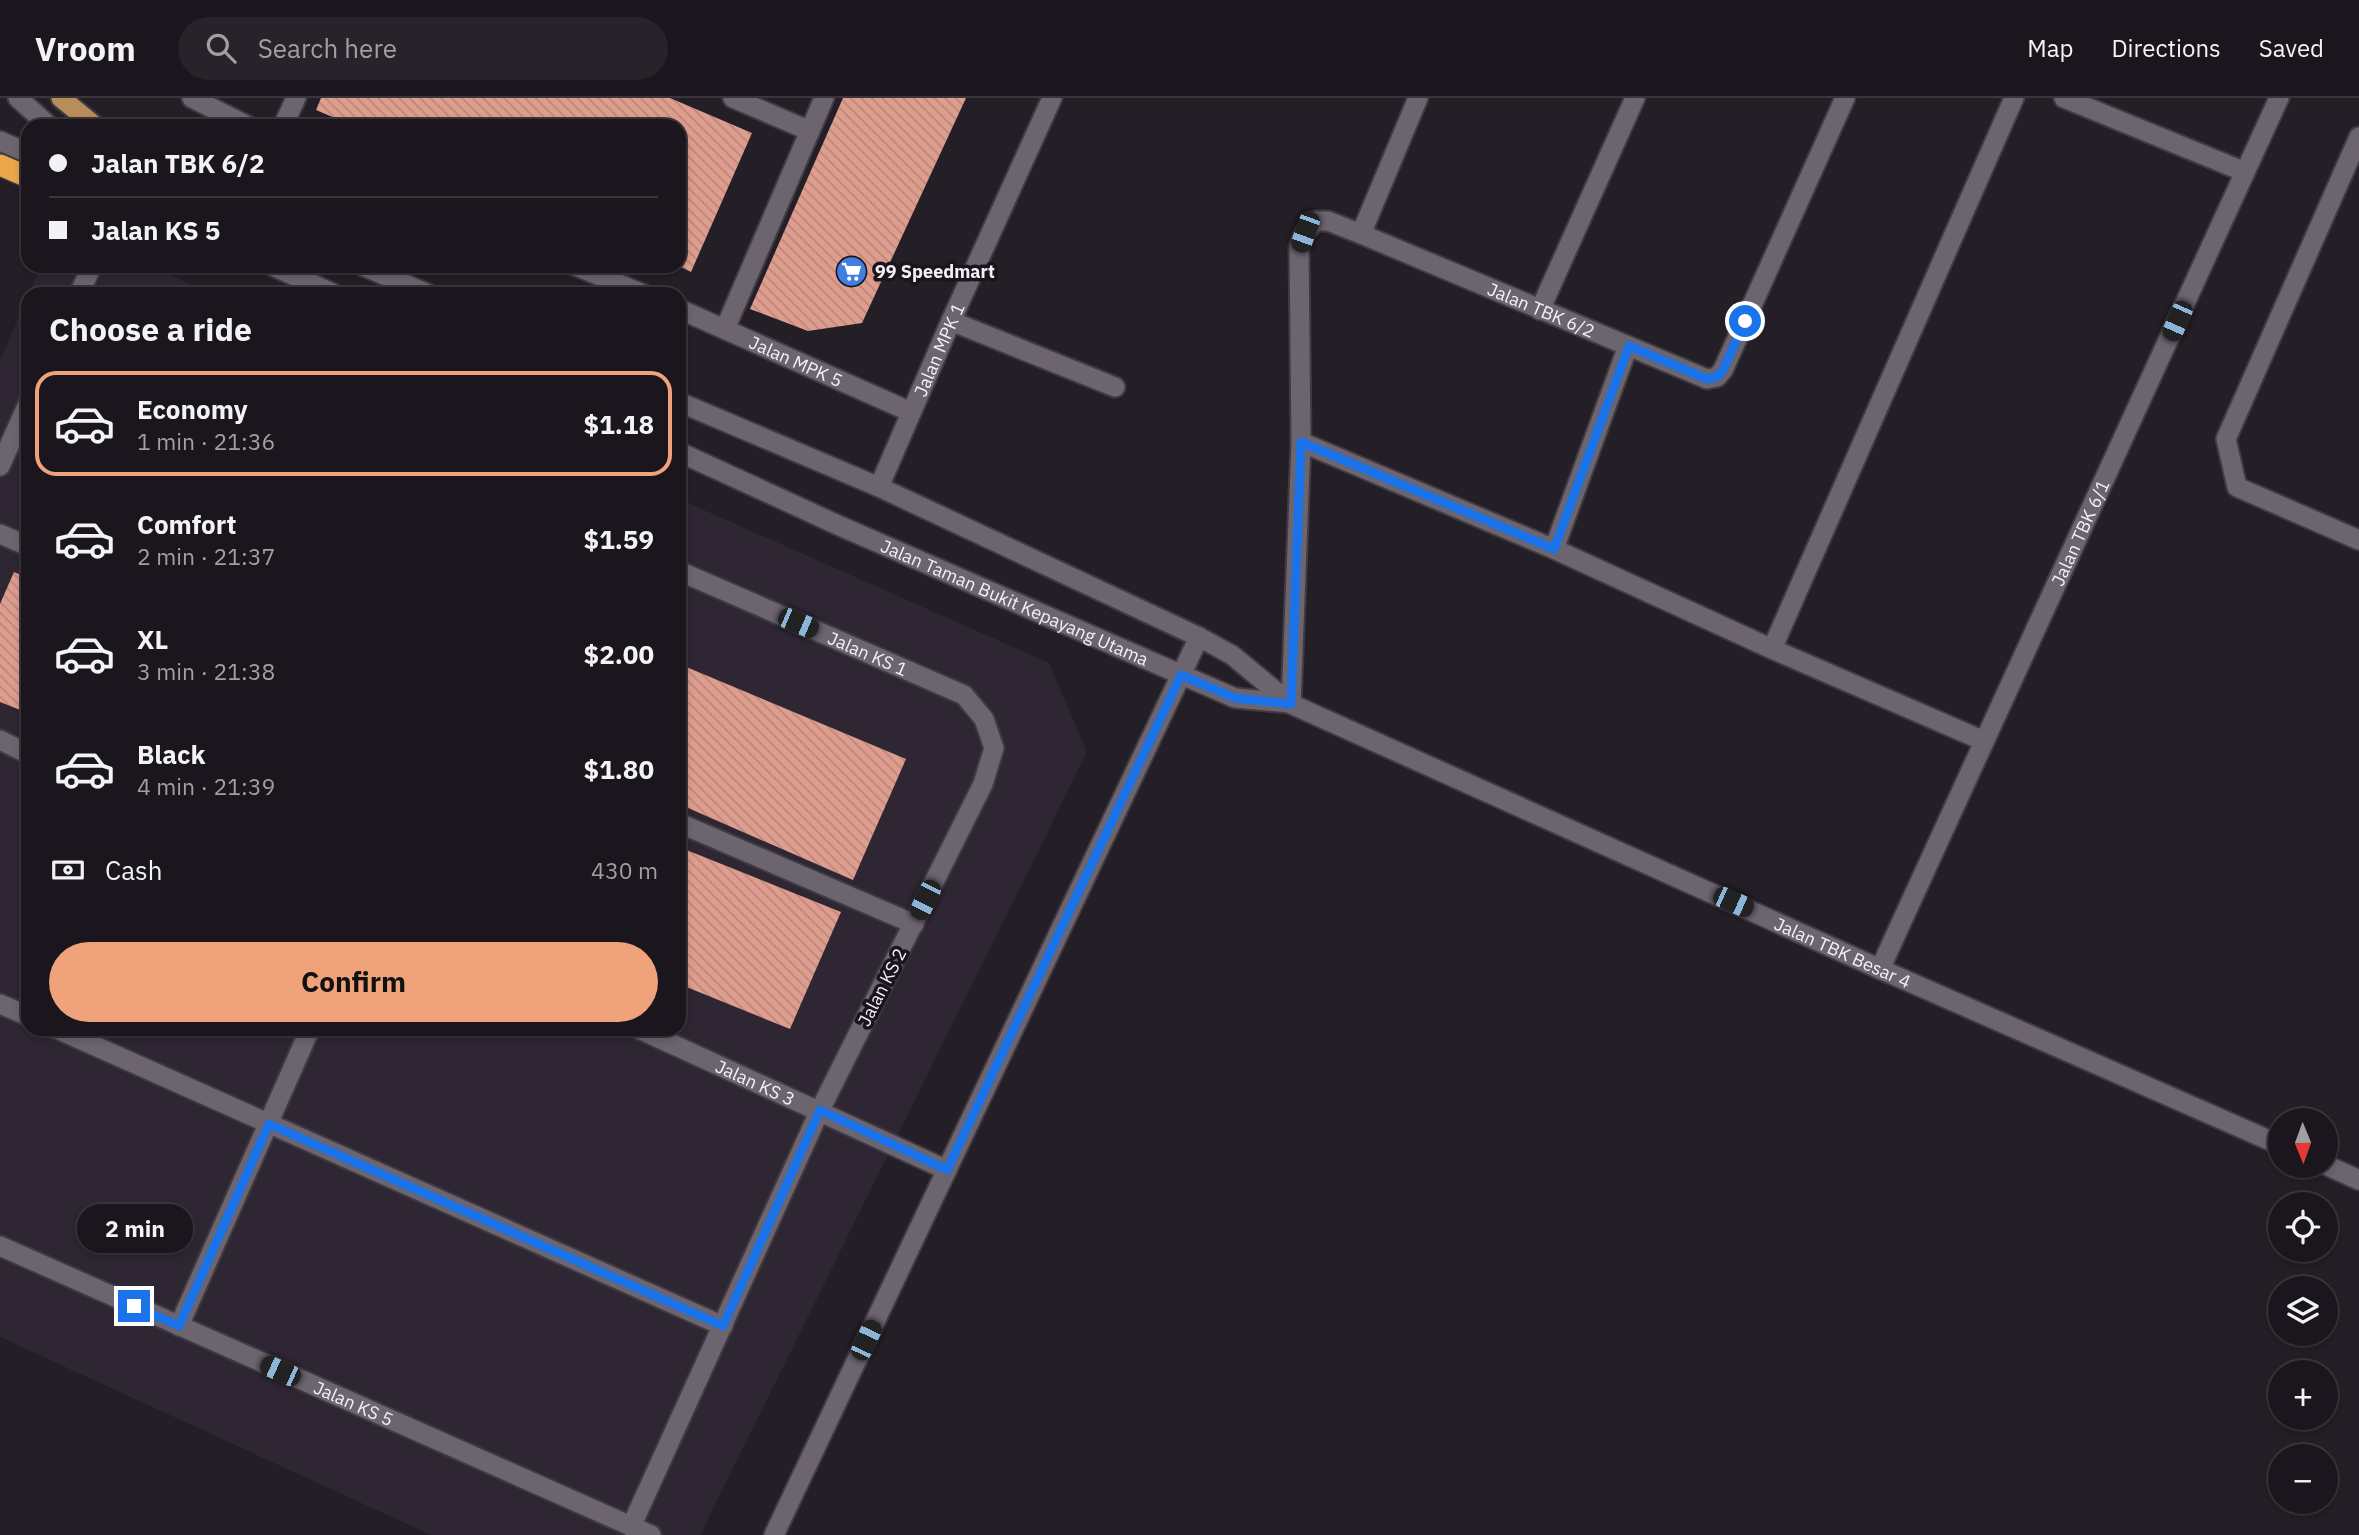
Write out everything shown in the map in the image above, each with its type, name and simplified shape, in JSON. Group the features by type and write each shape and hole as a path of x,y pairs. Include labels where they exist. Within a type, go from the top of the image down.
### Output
{"highway":[{"path":"0,165 21,174"}],"main road":[{"path":"61,98 86,119"}],"street":[{"path":"18,98 41,119"},
{"path":"192,98 234,119"},
{"path":"286,119 296,98"},
{"path":"733,98 810,131"},
{"path":"725,329 824,98"},
{"name":"Jalan MPK 1","path":"879,487 1052,98"},
{"path":"1361,234 1418,98"},
{"path":"1540,310 1635,98"},
{"name":"Jalan TBK 6/2","path":"1301,442 1299,247 1305,232 1316,221 1328,221 1361,234 1707,379 1717,377 1723,370 1845,98"},
{"path":"1772,649 2014,98"},
{"path":"2064,98 2245,172"},
{"name":"Jalan TBK 6/1","path":"1880,969 2278,98"},
{"path":"2359,137 2226,439 2237,487 2359,540"},
{"path":"0,141 21,150"},
{"path":"288,273 318,287"},
{"path":"379,273 412,287"},
{"path":"592,273 626,287"},
{"name":"Jalan MPK 5","path":"686,312 911,412"},
{"path":"951,321 1115,387"},
{"path":"1554,549 1629,346"},
{"path":"686,405 879,487 1199,637 1232,655 1291,704"},
{"path":"0,466 21,420"},
{"path":"1291,704 1301,442 1554,549 1772,649 1984,741"},
{"name":"Jalan Taman Bukit Kepayang Utama","path":"686,455 840,526 1235,698 1291,704"},
{"path":"0,534 21,543"},
{"name":"Jalan KS 1","path":"686,574 964,695 984,719 994,748"},
{"path":"774,1535 1199,637"},
{"name":"Jalan TBK Besar 4","path":"1291,704 1880,969 2268,1140"},
{"path":"0,740 21,750"},
{"name":"Jalan KS 2","path":"631,1527 820,1110 983,784 994,748"},
{"path":"686,826 914,924"},
{"path":"0,1004 21,1013"},
{"path":"73,1036 723,1326"},
{"path":"179,1326 307,1036"},
{"name":"Jalan KS 3","path":"655,1036 947,1170"},
{"path":"2338,1170 2359,1180"},
{"name":"Jalan KS 5","path":"0,1245 651,1535"}],"shaded area":[{"path":"38,273 166,273 197,287 32,287"},
{"path":"21,312 21,1036 686,1036 686,502 1049,663 1087,752 700,1535 431,1535 0,1337 0,361"}],"building":[{"path":"321,98 670,98 752,133 691,272 686,270 686,119 337,119 316,110"},
{"path":"843,98 966,98 862,323 808,331 750,309"},
{"path":"14,572 21,575 21,710 0,702 0,604"},
{"path":"686,667 906,759 853,880 686,807"},
{"path":"686,850 841,912 790,1029 686,987"}],"place":[{"name":"99 Speedmart","path":"852,271"}],"route":[{"path":"134,1306 179,1326 269,1124 723,1326 820,1110 947,1170 1181,675 1235,698 1291,704 1301,442 1554,549 1629,346 1707,379 1717,377 1723,370 1745,321"}]}
